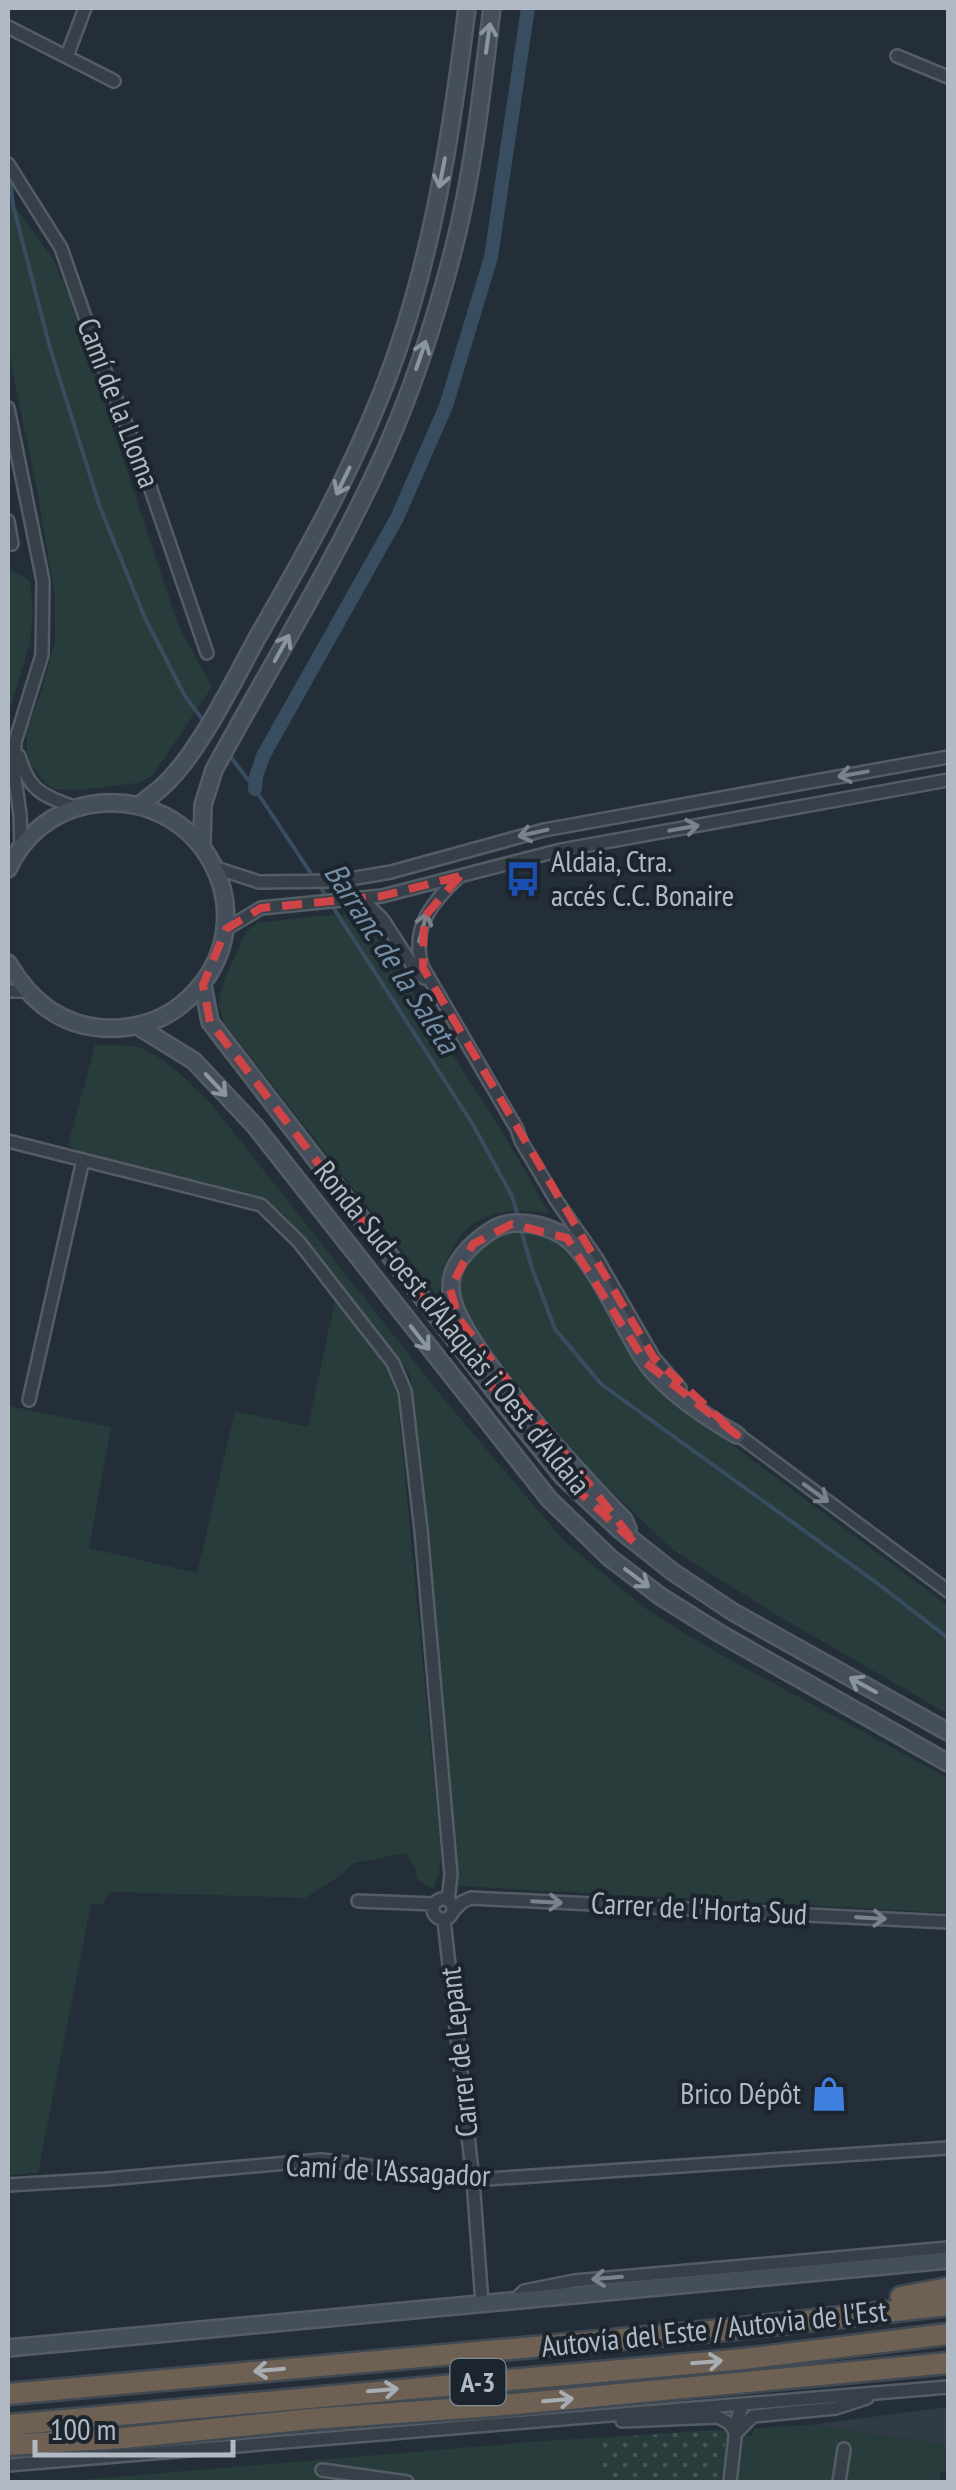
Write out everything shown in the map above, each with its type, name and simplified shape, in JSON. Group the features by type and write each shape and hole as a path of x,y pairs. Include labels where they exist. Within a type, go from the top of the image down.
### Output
{"highway":[{"path":"630,2338 729,2316 842,2305 948,2288"},
{"name":"Autovía del Este / Autovia de l'Est","path":"8,2394 734,2330 948,2305"},
{"name":"Autovía del Este / Autovia de l'Est","path":"8,2425 744,2359 948,2334"},
{"path":"8,2444 123,2438 948,2363"}],"main road":[{"path":"140,805 166,784 196,744 318,534 362,441 400,344 429,240 448,143 467,8"},
{"path":"202,845 204,805 214,770 339,544 384,454 424,352 454,246 473,150 492,8"},
{"path":"8,964 25,991 58,1016 98,1029 139,1027 175,1011 203,985 218,958 226,929 225,898 216,868 202,845 174,820 140,805 106,801 74,808 44,823 12,856"},
{"name":"Ronda Sud-oest d'Alaquàs i Oest d'Aldaia","path":"203,985 210,1022 563,1476 672,1572 733,1612 948,1732"},
{"name":"Ronda Sud-oest d'Alaquàs i Oest d'Aldaia","path":"139,1027 194,1060 255,1126 538,1486 610,1558 660,1596 720,1633 948,1763"},
{"path":"636,1544 624,1520 571,1465 459,1320 450,1289 457,1263 473,1244 496,1227 512,1224 547,1228 568,1238 592,1270 646,1363 708,1418 737,1435"},
{"path":"8,2348 948,2260"}],"street":[{"path":"66,56 86,8"},
{"path":"8,27 114,81"},
{"path":"897,56 948,77"},
{"name":"Camí de la Lloma","path":"8,164 62,248 147,478 206,653"},
{"path":"8,408 43,582 42,654 15,742 14,772 20,814 12,856"},
{"path":"8,521 10,543"},
{"path":"15,742 24,773 42,794 74,808"},
{"path":"216,868 259,882 338,881 392,872 544,830 948,757"},
{"path":"226,929 261,908 382,896 561,850 948,780"},
{"path":"460,876 429,908 420,933 419,957 518,1129 521,1141 597,1259 654,1358 675,1384 737,1435 948,1591"},
{"path":"355,899 383,920 416,970 434,988"},
{"path":"8,990 25,991"},
{"name":"Carrer de Lepant","path":"8,1141 262,1205 299,1242 392,1363 405,1391 422,1530 482,2304"},
{"path":"29,1400 84,1160"},
{"name":"Carrer de l'Horta Sud","path":"449,1906 471,1898 948,1922"},
{"path":"358,1901 434,1904 442,1899 449,1906 438,1918 434,1904"},
{"name":"Camí de l'Assagador","path":"8,2185 321,2160 449,2180 473,2180 948,2148"},
{"path":"515,2300 524,2292 574,2281 948,2248"},
{"path":"8,2465 948,2387"},
{"path":"736,2433 752,2416 836,2408 876,2394"},
{"path":"730,2482 737,2419 743,2405"},
{"path":"574,2419 643,2422 718,2417 736,2433"},
{"path":"840,2482 844,2449"},
{"path":"322,2470 407,2482"}],"highlighted area":[{"path":"460,876 424,917 423,968 654,1358 737,1435 646,1363 567,1238 512,1224 473,1244 450,1289 459,1319 636,1544 563,1477 368,1228 210,1022 203,985 226,929 261,908 382,896"}],"shaded area":[{"path":"948,2407 948,2445 809,2425"}],"green space":[{"path":"8,198 52,257 68,293 178,625 212,687 153,775 137,783 55,789 46,784 28,761 26,734 55,641 55,596 8,349"},
{"path":"8,568 30,581 33,613 30,643 8,716"},
{"path":"362,914 505,1136 549,1213 503,1212 471,1226 450,1254 438,1297 225,1024 218,1004 246,932 257,923"},
{"path":"95,1045 126,1045 146,1050 209,1101 444,1399 565,1542 671,1625 948,1778 948,1913 459,1886 408,1371 284,1215 259,1197 78,1151 68,1145"},
{"path":"533,1231 560,1243 576,1261 633,1359 655,1387 948,1606 948,1714 673,1550 586,1467 475,1332 462,1304 462,1276 475,1253 501,1235"},
{"path":"335,1300 389,1372 397,1393 441,1855 439,1874 433,1889 417,1879 406,1853 354,1863 305,1898 118,1892 110,1893 102,1904 91,1904 38,2173 8,2175 8,1406 111,1427 89,1548 197,1573 235,1411 308,1427"},
{"path":"809,2425 948,2445 948,2473 941,2472 939,2482 54,2482 530,2442 717,2430 752,2436 754,2428"},
{"path":"727,2431 719,2482 587,2482 597,2480 604,2438"}],"waterway":[{"path":"255,789 263,756 397,518 446,406 491,257 528,8"},
{"name":"Barranc de la Saleta","path":"10,177 13,205 50,348 100,507 145,618 185,696 206,724"},
{"name":"Barranc de la Saleta","path":"230,756 326,896"},
{"name":"Barranc de la Saleta","path":"331,904 472,1123 512,1196 518,1217"},
{"name":"Barranc de la Saleta","path":"520,1227 555,1329 601,1384 948,1638"}],"place":[{"name":"Aldaia, Ctra. accés C.C. Bonaire","path":"523,879"},
{"name":"Brico Dépôt","path":"829,2094"}]}
